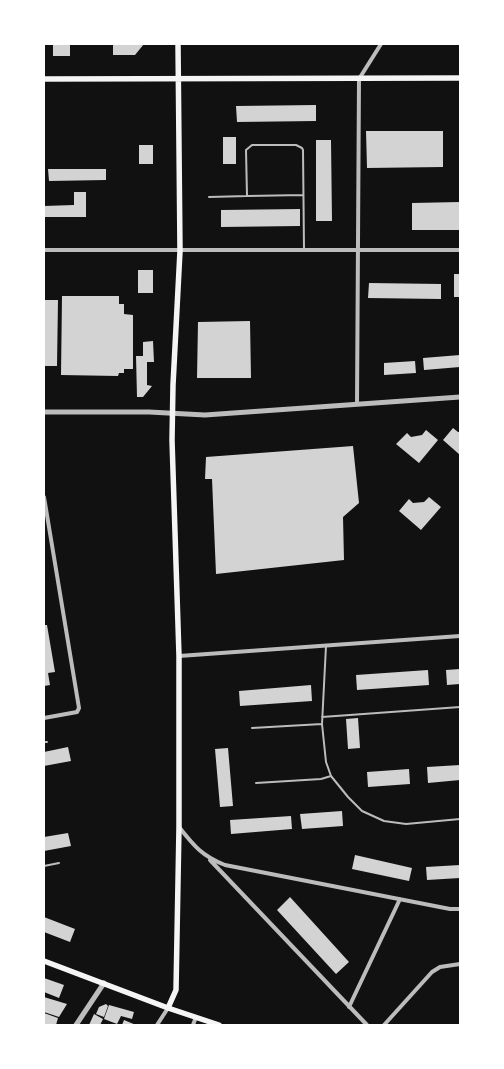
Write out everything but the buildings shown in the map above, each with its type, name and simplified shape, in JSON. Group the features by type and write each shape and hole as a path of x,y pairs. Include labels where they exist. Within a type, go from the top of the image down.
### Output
{"main road":[{"path":"168,1008 176,990 179,827 180,656 172,413 180,251 178,44"},
{"path":"44,79 460,78"},
{"path":"44,961 217,1025"}],"street":[{"path":"357,404 359,79 381,44"},
{"path":"44,250 460,250"},
{"path":"44,412 149,412 205,416 460,397"},
{"path":"44,497 79,708 77,712 44,718"},
{"path":"180,656 460,636"},
{"path":"179,827 193,844 243,893 367,1025"},
{"path":"207,857 225,865 450,909 460,909"},
{"path":"349,1007 400,899"},
{"path":"384,1025 432,972 440,967 460,964"},
{"path":"76,1025 104,983"},
{"path":"157,1025 168,1008"},
{"path":"193,1025 196,1017"}],"lane":[{"path":"246,196 246,150 252,145 300,146 303,150 304,250"},
{"path":"209,197 303,195"},
{"path":"326,645 322,724 326,762 331,776 362,811 384,820 406,824 460,819"},
{"path":"322,717 460,707"},
{"path":"252,728 322,724"},
{"path":"256,783 331,776"},
{"path":"44,866 59,863"}]}
